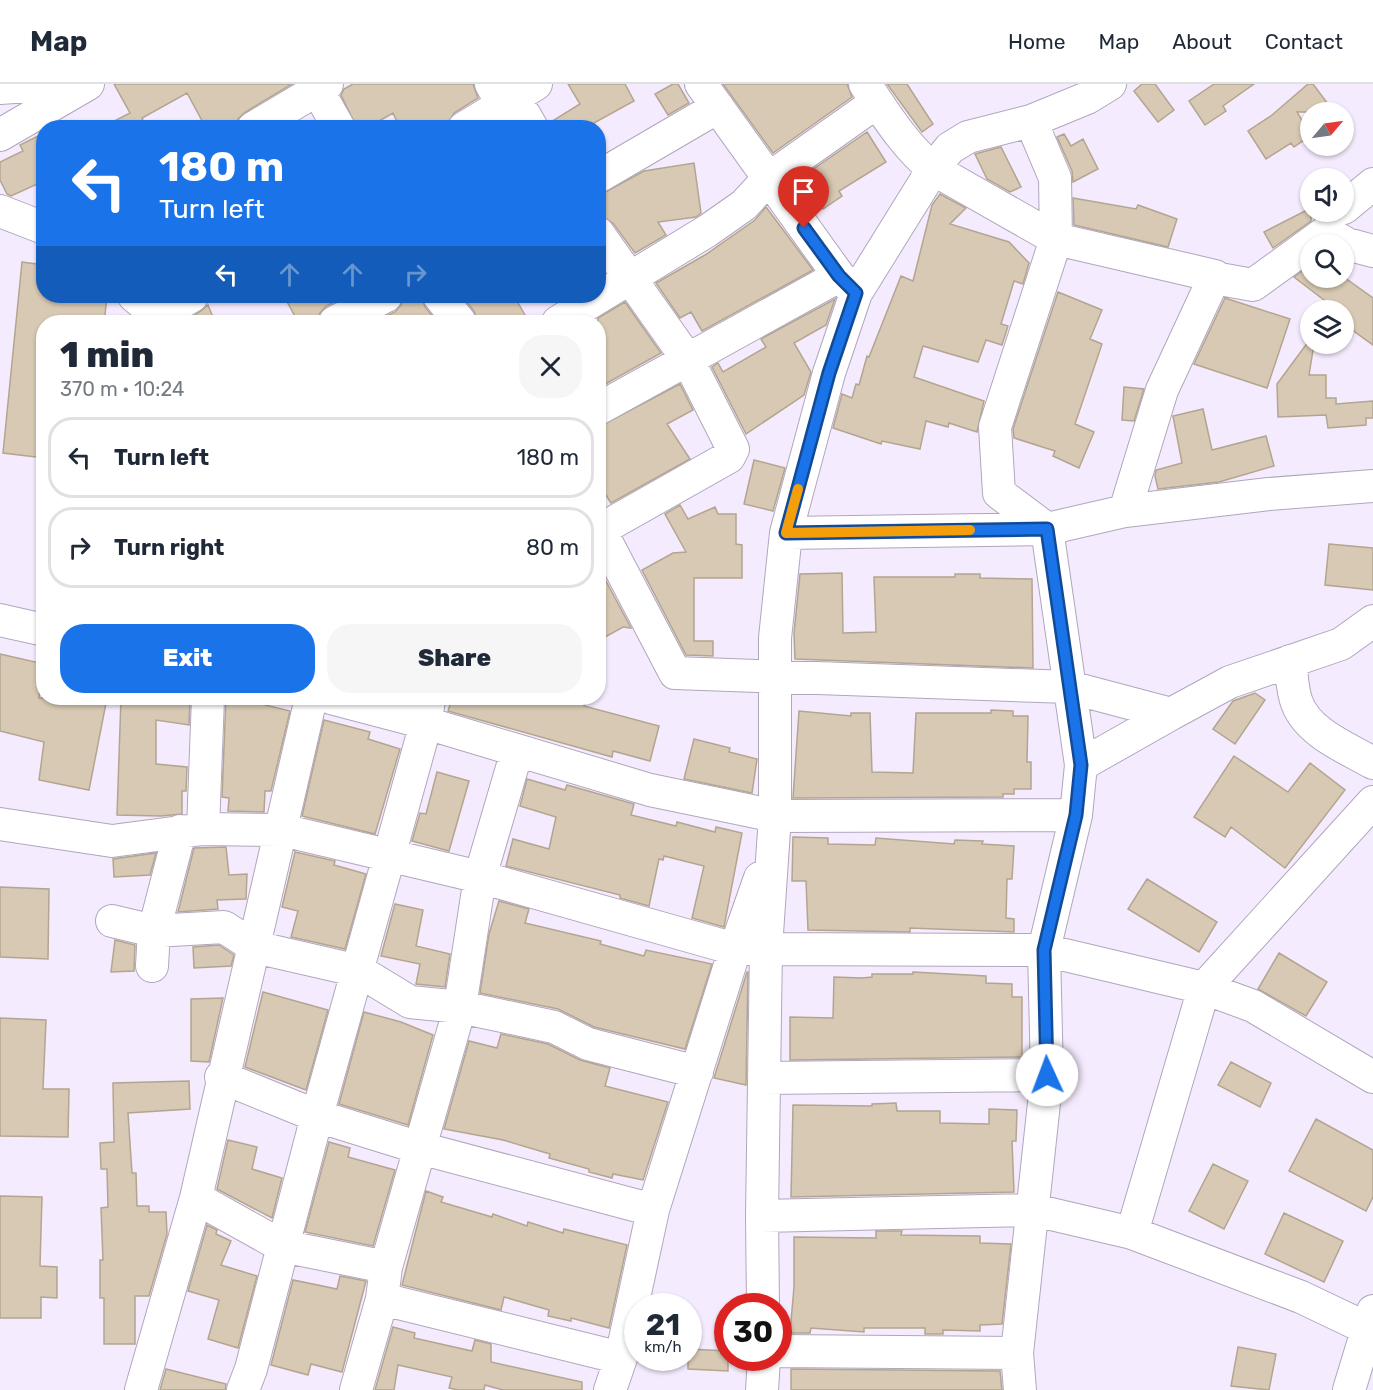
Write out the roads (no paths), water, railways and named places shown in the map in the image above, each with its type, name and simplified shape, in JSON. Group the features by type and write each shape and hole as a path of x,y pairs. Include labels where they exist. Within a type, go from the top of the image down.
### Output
{"street":[{"path":"0,88 55,84"},
{"path":"0,135 88,84"},
{"path":"472,120 496,94 536,84"},
{"path":"763,1293 766,948 774,831 775,639 786,533 829,373 848,285 950,148 968,136 1031,121 1087,98 1110,84"},
{"path":"266,120 320,86 335,120"},
{"path":"606,293 744,205 768,179 871,93 916,155 933,169 1056,238 1215,276 1214,278 1253,285 1330,222"},
{"path":"496,94 524,114 527,120"},
{"path":"606,171 709,95 768,179 848,285"},
{"path":"1020,1390 1017,1353 1047,1075 1044,950 1076,815 1081,765 1047,529 999,493 995,428 1056,238 1054,178 1031,121"},
{"path":"1354,201 1373,184"},
{"path":"0,211 36,225"},
{"path":"1338,222 1347,244 1373,250"},
{"path":"606,243 688,360 734,449 729,457 606,525"},
{"path":"1125,511 1162,390 1214,278"},
{"path":"606,405 688,360 848,285"},
{"path":"142,303 155,315"},
{"path":"167,315 183,303"},
{"path":"349,315 372,303"},
{"path":"445,303 454,315"},
{"path":"570,315 589,303"},
{"path":"786,533 1047,529 1125,511 1269,494 1373,486"},
{"path":"606,542 675,673 1070,687 1171,714"},
{"path":"0,620 36,628"},
{"path":"1081,765 1230,682 1341,644 1373,621"},
{"path":"1290,661 1296,702 1309,722 1336,742 1373,763"},
{"path":"152,966 154,932 191,830 207,705"},
{"path":"141,1390 196,1198 221,1077 255,947 309,705"},
{"path":"388,705 428,710 516,751 650,790 774,831 1076,815"},
{"path":"243,1390 251,1369 282,1246 359,971 428,710"},
{"path":"356,1390 382,1299 386,1267 460,1007 480,877 516,751"},
{"path":"1132,1233 1204,988 1373,802"},
{"path":"0,824 112,841 191,830 282,830 480,877 735,949 1044,950 1204,988 1253,1006 1373,1077"},
{"path":"610,1390 621,1358 653,1210 774,831"},
{"path":"112,921 154,932 224,927 255,947 359,971 410,1002 460,1007 554,1027 588,1044 697,1072"},
{"path":"765,1078 1047,1075"},
{"path":"221,1077 317,1116 420,1148 653,1210"},
{"path":"196,1198 282,1246 386,1267"},
{"path":"762,1216 1034,1210 1132,1233 1301,1297 1369,1319 1349,1390"},
{"path":"382,1299 621,1358"},
{"path":"792,1351 1017,1353"},
{"path":"762,1390 763,1371"}]}
